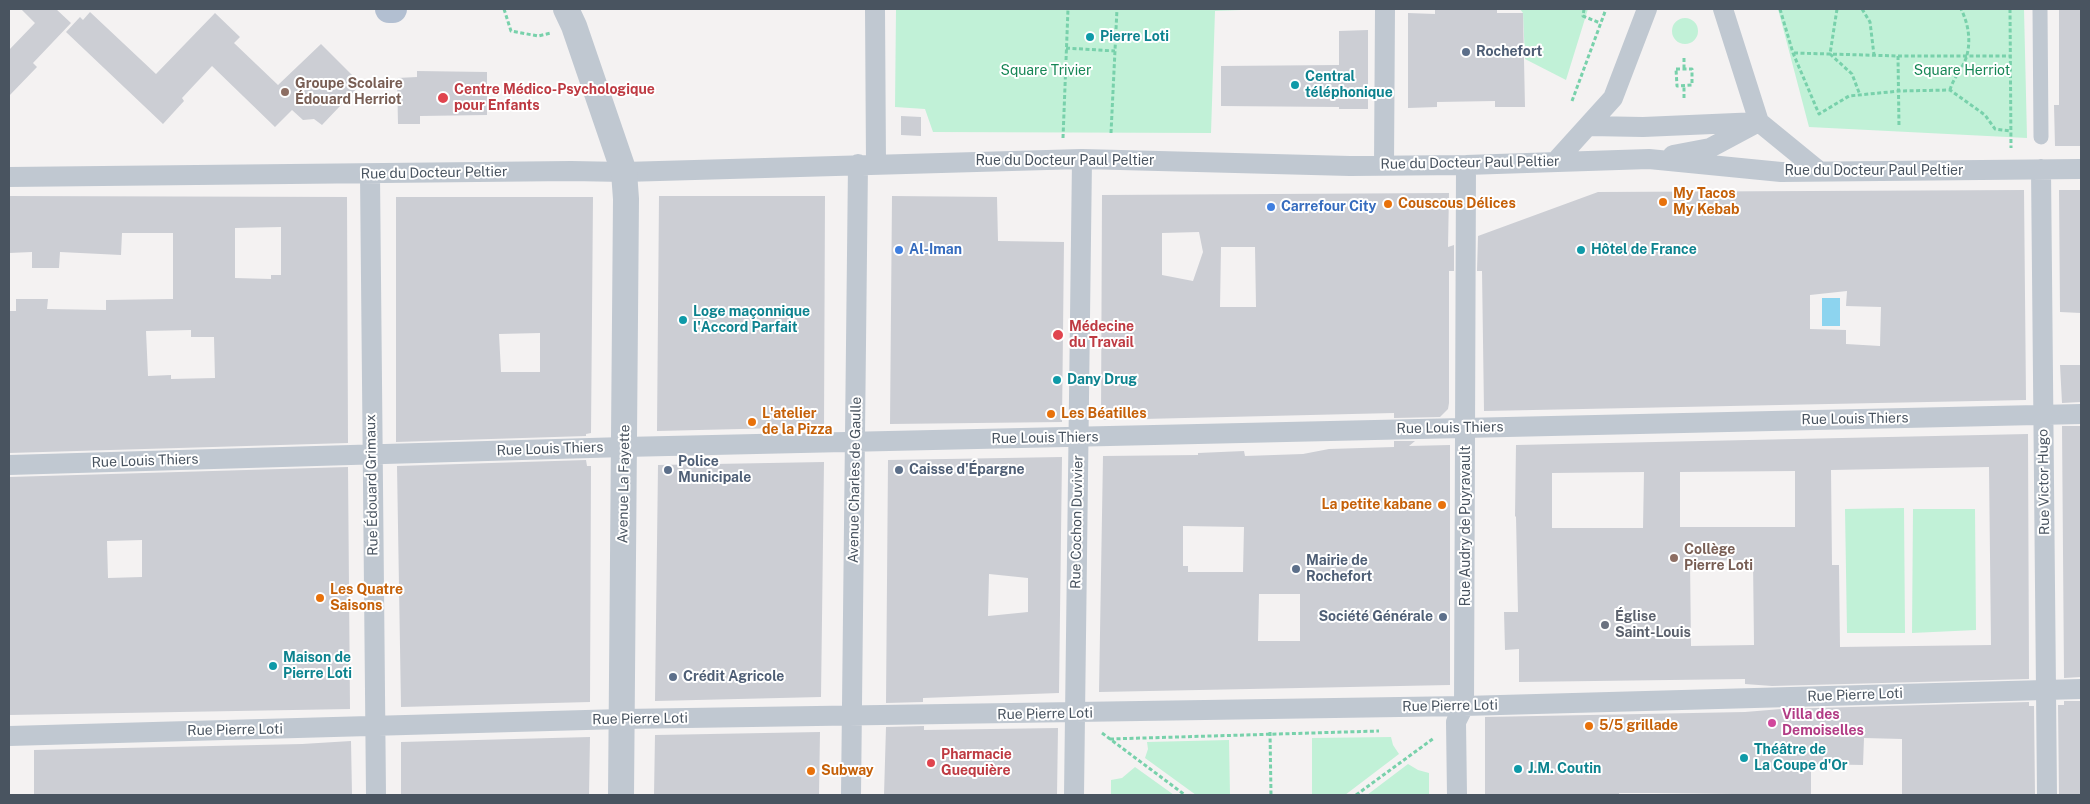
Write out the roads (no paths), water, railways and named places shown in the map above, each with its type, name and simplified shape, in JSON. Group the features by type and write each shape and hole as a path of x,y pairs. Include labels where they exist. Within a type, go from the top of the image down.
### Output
{"street":[{"name":"Avenue Charles de Gaulle","path":"851,795 855,443 875,9"},
{"path":"1384,165 1385,9"},
{"path":"1556,161 1613,98 1647,9"},
{"path":"1723,9 1759,122 1819,172"},
{"path":"2040,9 2041,137"},
{"name":"Avenue La Fayette","path":"570,17 624,172 626,199 621,795"},
{"path":"1613,98 1626,126 1649,159 1710,148 1759,122"},
{"path":"1589,126 1759,122"},
{"name":"Rue du Docteur Paul Peltier","path":"867,164 1082,159 1350,166 1466,165 1649,159 1781,172 2081,169"},
{"name":"Rue Cochon Duvivier","path":"1074,795 1082,159"},
{"name":"Rue du Docteur Peltier","path":"9,177 624,172 867,164"},
{"name":"Rue Audry de Puyravault","path":"1456,795 1460,714 1466,428 1466,165"},
{"name":"Rue Victor Hugo","path":"2041,169 2047,795"},
{"name":"Rue Édouard Grimaux","path":"370,174 376,795"},
{"name":"Rue Louis Thiers","path":"9,465 624,447 2081,414"},
{"name":"Rue Pierre Loti","path":"9,736 622,719 1270,709 1460,714 2081,689"},
{"path":"9,736 9,745"}],"water":[{"path":"1822,298 1840,298 1840,326 1822,326"}],"place":[{"name":"Pierre Loti","path":"1090,37"},
{"name":"Rochefort","path":"1466,52"},
{"name":"Central téléphonique","path":"1295,85"},
{"name":"Groupe Scolaire Édouard Herriot","path":"285,92"},
{"name":"Centre Médico-Psychologique pour Enfants","path":"443,98"},
{"name":"My Tacos My Kebab","path":"1663,202"},
{"name":"Couscous Délices","path":"1388,204"},
{"name":"Carrefour City","path":"1271,207"},
{"name":"Al-Iman","path":"899,250"},
{"name":"Hôtel de France","path":"1581,250"},
{"name":"Loge maçonnique l'Accord Parfait","path":"683,320"},
{"name":"Médecine du Travail","path":"1058,335"},
{"name":"Dany Drug","path":"1057,380"},
{"name":"Les Béatilles","path":"1051,414"},
{"name":"L'atelier de la Pizza","path":"752,422"},
{"name":"Police Municipale","path":"668,470"},
{"name":"Caisse d'Épargne","path":"899,470"},
{"name":"La petite kabane","path":"1442,505"},
{"name":"Collège Pierre Loti","path":"1674,558"},
{"name":"Mairie de Rochefort","path":"1296,569"},
{"name":"Les Quatre Saisons","path":"320,598"},
{"name":"Société Générale","path":"1443,617"},
{"name":"Église Saint-Louis","path":"1605,625"},
{"name":"Maison de Pierre Loti","path":"273,666"},
{"name":"Crédit Agricole","path":"673,677"},
{"name":"Villa des Demoiselles","path":"1772,723"},
{"name":"5/5 grillade","path":"1589,726"},
{"name":"Théâtre de La Coupe d'Or","path":"1744,758"},
{"name":"Pharmacie Guequière","path":"931,763"},
{"name":"J.M. Coutin","path":"1518,769"},
{"name":"Subway","path":"811,771"}],"park label":[{"name":"Square Trivier","path":"1046,71"},
{"name":"Square Herriot","path":"1962,71"}]}
